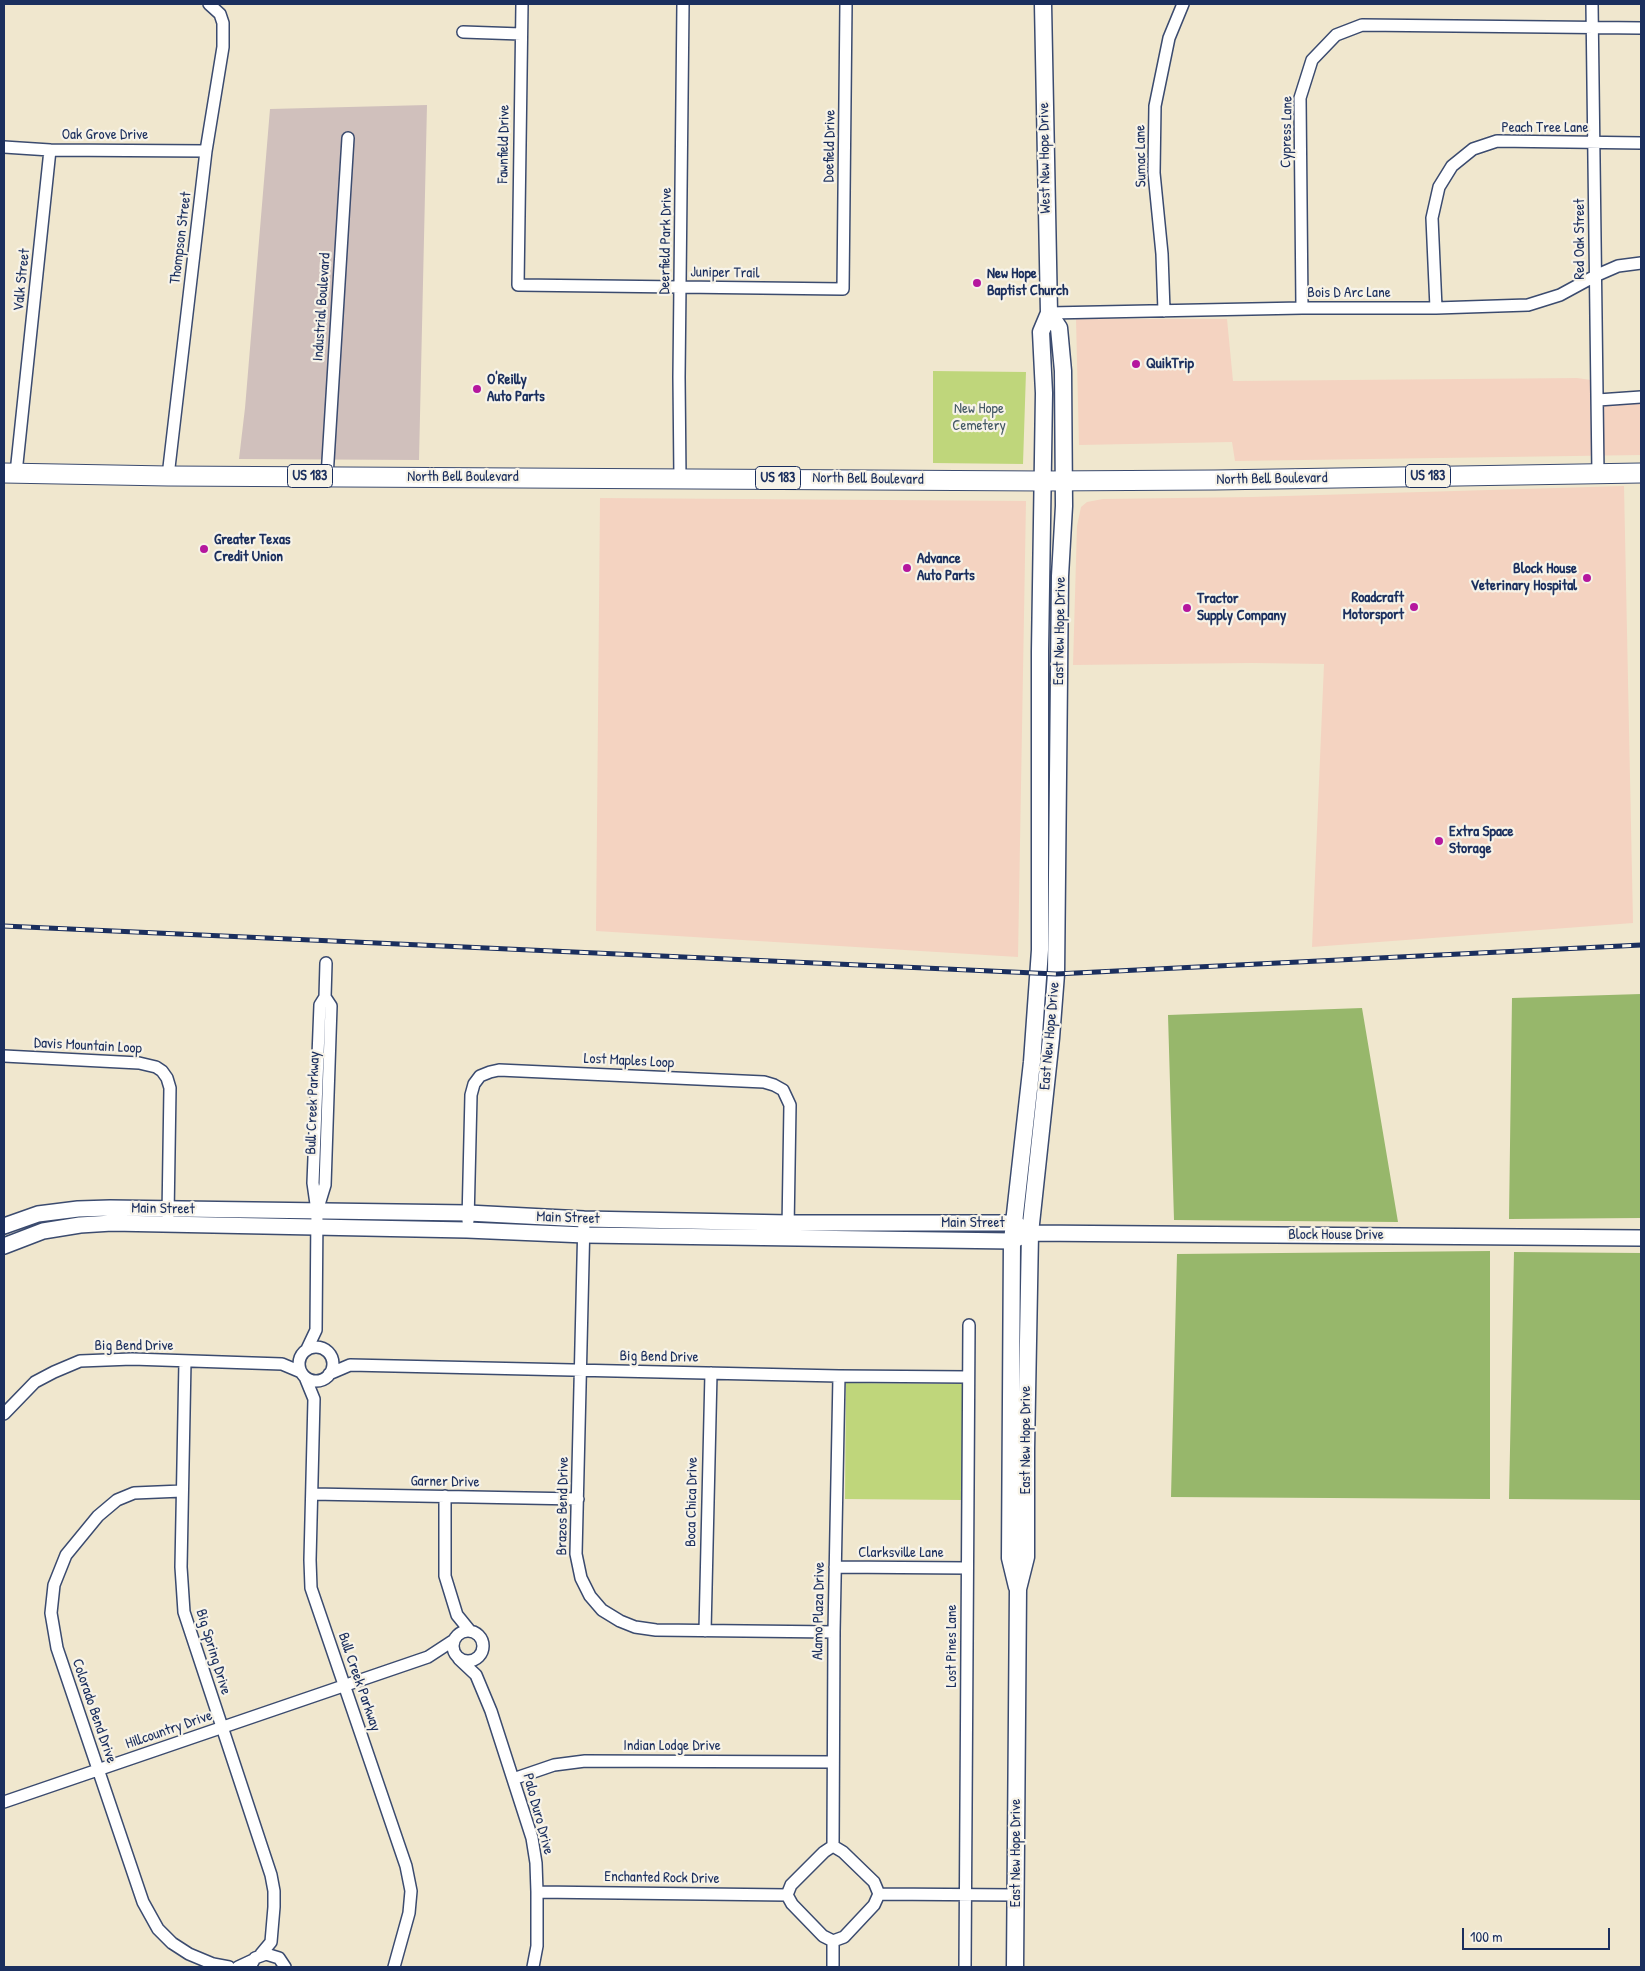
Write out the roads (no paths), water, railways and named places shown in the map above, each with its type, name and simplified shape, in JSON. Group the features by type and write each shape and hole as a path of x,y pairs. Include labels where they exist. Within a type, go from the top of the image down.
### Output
{"main road":[{"name":"West New Hope Drive","path":"1043,4 1048,312 1041,332 1044,393 1044,481"},
{"name":"West New Hope Drive","path":"1048,312 1059,328 1063,372 1064,481"},
{"name":"North Bell Boulevard","path":"10,473 168,476 1044,481 1641,473"},
{"name":"East New Hope Drive","path":"1018,1589 1010,1558 1012,1241 1032,1062 1040,950 1040,652 1044,481"},
{"name":"East New Hope Drive","path":"1015,1967 1018,1589 1026,1557 1030,1232 1056,974 1060,576 1064,481"}],"street":[{"name":"Fawnfield Drive","path":"518,285 522,4"},
{"name":"Deerfield Park Drive","path":"680,479 679,377 683,4"},
{"name":"Doefield Drive","path":"843,289 846,4"},
{"name":"Sumac Lane","path":"1164,311 1162,254 1154,173 1155,106 1169,38 1183,4"},
{"name":"Red Oak Street","path":"1592,4 1598,474"},
{"name":"Thompson Street","path":"168,476 206,151 223,47 223,22 211,6"},
{"name":"Cypress Lane","path":"1302,308 1300,98 1312,60 1336,34 1362,25 1641,28"},
{"path":"463,32 521,34"},
{"name":"Industrial Boulevard","path":"328,477 348,138"},
{"name":"Peach Tree Lane","path":"1436,308 1432,218 1439,187 1452,166 1473,149 1497,141 1641,143"},
{"name":"Oak Grove Drive","path":"4,147 50,150 206,151"},
{"name":"Valk Street","path":"10,473 50,150"},
{"name":"Bois D Arc Lane","path":"1048,312 1436,308 1528,305 1560,295 1618,266 1641,263"},
{"name":"Juniper Trail","path":"518,285 843,289"},
{"path":"1598,400 1641,397"},
{"name":"Bull Creek Parkway","path":"304,1352 316,1330 317,1211 313,1182 320,1005 325,996 326,963"},
{"name":"Davis Mountain Loop","path":"4,1056 139,1063 156,1067 162,1071 167,1078 170,1088 168,1225"},
{"name":"Lost Maples Loop","path":"467,1230 471,1095 474,1084 480,1076 499,1070 764,1082 783,1090 790,1106 788,1231"},
{"name":"Main Street","path":"4,1226 38,1214 78,1209 168,1209 468,1213 788,1231 1012,1241 1030,1232"},
{"name":"Brazos Bend Drive","path":"584,1219 576,1562 590,1596 602,1610 620,1621 656,1630 834,1632"},
{"name":"Main Street","path":"4,1246 43,1231 80,1225 112,1223 467,1230 584,1235 788,1231 1015,1223 1030,1232"},
{"name":"Block House Drive","path":"1030,1232 1641,1238"},
{"name":"Lost Pines Lane","path":"965,1967 969,1325"},
{"name":"Bull Creek Parkway","path":"316,1330 328,1353"},
{"path":"317,1347 328,1353 333,1367 328,1376 315,1381 303,1374 299,1363 304,1352 317,1347"},
{"name":"Big Bend Drive","path":"282,1364 304,1352"},
{"name":"Big Bend Drive","path":"328,1353 350,1365 839,1376 968,1377"},
{"name":"Big Bend Drive","path":"4,1414 34,1382 80,1361 132,1359 282,1364 303,1374"},
{"name":"Big Spring Drive","path":"185,1361 181,1567 184,1612 271,1875 274,1891 271,1942"},
{"name":"Big Bend Drive","path":"328,1376 350,1365"},
{"name":"Boca Chica Drive","path":"705,1631 711,1373"},
{"name":"Bull Creek Parkway","path":"303,1374 314,1399 311,1588 406,1866 411,1891 409,1913 394,1967"},
{"name":"Bull Creek Parkway","path":"314,1399 328,1376"},
{"name":"Alamo Plaza Drive","path":"833,1846 834,1632 839,1376"},
{"name":"Colorado Bend Drive","path":"182,1491 134,1493 110,1505 92,1522 66,1555 54,1585 51,1613 55,1640 143,1902 158,1929 172,1943 189,1954 213,1964 229,1967"},
{"name":"Garner Drive","path":"312,1494 578,1498"},
{"path":"445,1496 445,1576 457,1614 470,1631 479,1635 483,1643 476,1675"},
{"name":"Clarksville Lane","path":"835,1567 967,1568"},
{"path":"457,1614 453,1648 458,1658 469,1661 474,1660 482,1653"},
{"path":"454,1639 462,1632 470,1631"},
{"name":"Hillcountry Drive","path":"4,1802 428,1658 454,1639"},
{"name":"Hillcountry Drive","path":"428,1658 458,1658"},
{"name":"Palo Duro Drive","path":"458,1658 476,1675 532,1838 538,1892 537,1946 532,1967"},
{"name":"Indian Lodge Drive","path":"513,1779 554,1765 585,1761 833,1762"},
{"path":"833,1942 823,1936 792,1904 787,1895 791,1885 824,1852 833,1846 843,1852 874,1882 880,1894"},
{"name":"Enchanted Rock Drive","path":"538,1892 787,1895"},
{"path":"880,1894 1015,1895"},
{"path":"833,1942 844,1937 874,1905 880,1894"},
{"path":"255,1961 271,1942 284,1965"},
{"path":"833,1942 833,1967"},
{"path":"238,1967 270,1954 284,1965"}],"railway":[{"path":"4,926 1056,974 1641,945"}],"place":[{"name":"New Hope Baptist Church","path":"977,283"},
{"name":"QuikTrip","path":"1136,364"},
{"name":"O'Reilly Auto Parts","path":"477,389"},
{"name":"Greater Texas Credit Union","path":"204,549"},
{"name":"Advance Auto Parts","path":"907,568"},
{"name":"Block House Veterinary Hospital","path":"1587,578"},
{"name":"Roadcraft Motorsport","path":"1414,607"},
{"name":"Tractor Supply Company","path":"1187,608"},
{"name":"Extra Space Storage","path":"1439,841"}],"park label":[{"name":"New Hope Cemetery","path":"979,418"}]}
